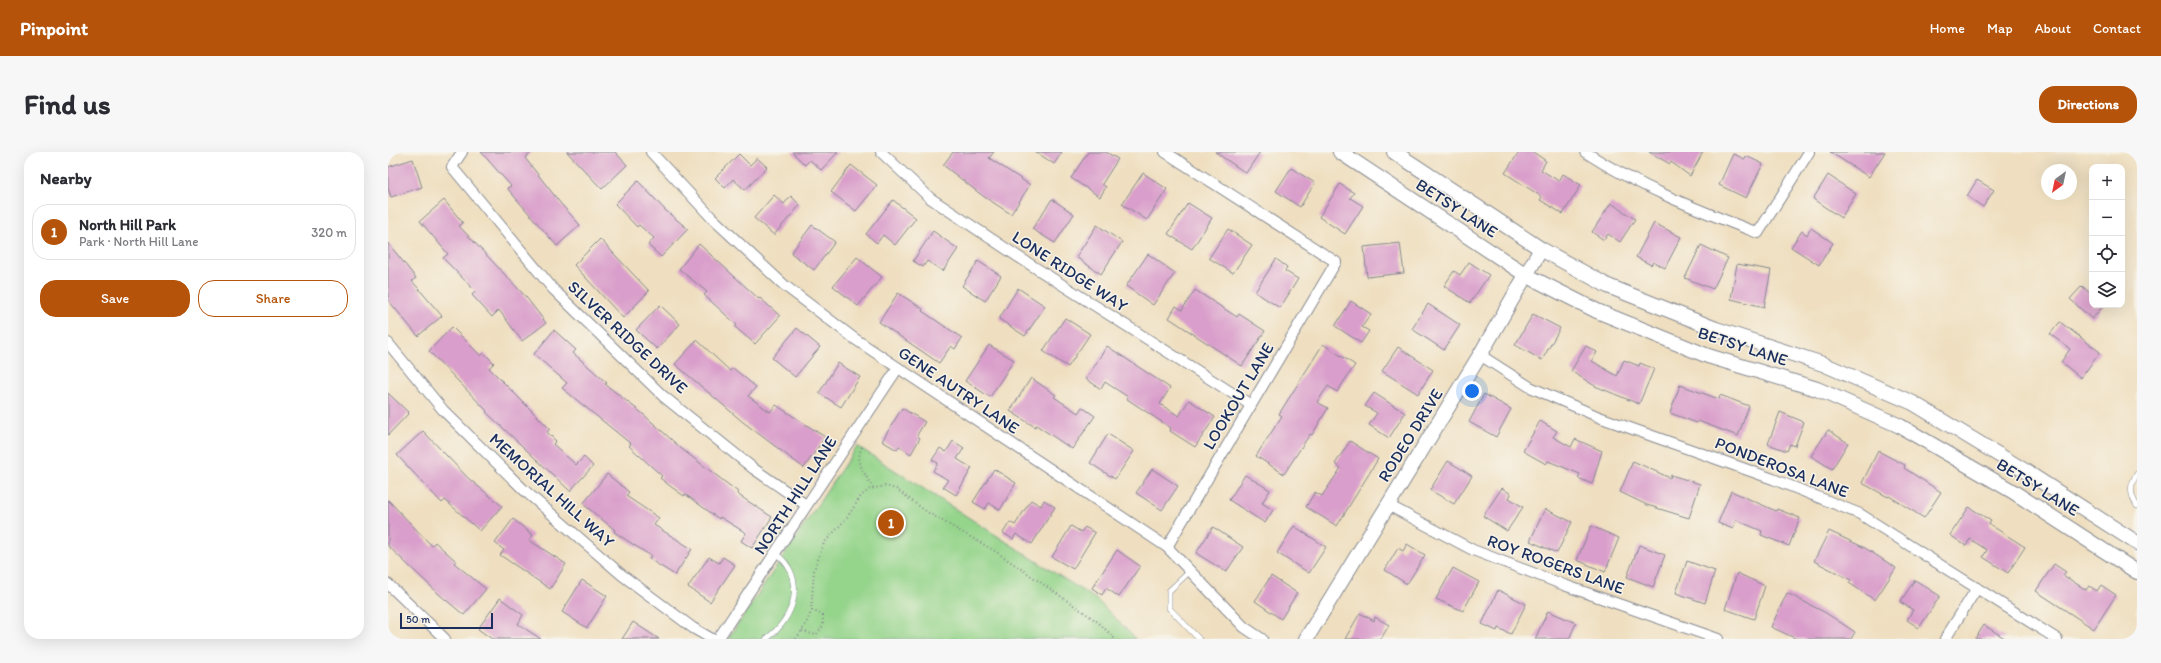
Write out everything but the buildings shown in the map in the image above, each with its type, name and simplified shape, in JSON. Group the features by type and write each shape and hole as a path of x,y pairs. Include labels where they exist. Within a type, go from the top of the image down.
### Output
{"main road":[{"name":"BETSY LANE","path":"1340,152 1526,274 1597,311 1656,335 1708,356 1817,389 1900,426 2012,491 2137,572"},
{"name":"BETSY LANE","path":"1394,152 1541,249 1608,286 1716,328 1823,364 1913,403 2022,469 2137,542"},
{"name":"RODEO DRIVE","path":"1306,639 1480,355 1541,249"}],"street":[{"name":"SILVER RIDGE DRIVE","path":"462,152 452,167 553,289 663,396 754,469 806,505"},
{"name":"GENE AUTRY LANE","path":"651,152 711,217 784,285 855,339 1167,547 1189,572 1244,627 1262,639"},
{"name":"LONE RIDGE WAY","path":"881,152 930,198 1017,256 1251,405"},
{"name":"LOOKOUT LANE","path":"1165,152 1336,262 1167,547"},
{"path":"1585,152 1614,171 1685,205 1758,232 1809,152"},
{"name":"MEMORIAL HILL WAY","path":"388,343 443,410 524,490 622,575 693,628 712,639"},
{"name":"PONDEROSA LANE","path":"1480,355 1530,387 1599,417 1773,480 1860,514 2057,639"},
{"name":"NORTH HILL LANE","path":"718,639 898,368"},
{"name":"ROY ROGERS LANE","path":"1388,505 1473,550 1564,585 1718,639"},
{"path":"388,584 445,639"},
{"path":"1945,639 1977,588"}],"lane":[{"path":"2137,474 2131,484 2131,496 2137,506"},
{"path":"766,639 777,631 791,611 795,590 793,572 785,560 776,553"},
{"path":"1189,572 1169,591 1169,608 1199,639"}],"path":[{"path":"862,447 859,458 860,464 873,488"},
{"path":"796,639 802,631 811,610 814,570 820,550 824,543 846,519 860,496 873,488 885,486 896,489 927,512 989,547 1098,622 1115,639"},
{"path":"802,631 816,635 824,626 823,615 811,610"}],"green space":[{"path":"857,446 1097,600 1136,639 728,639"}],"place":[{"name":"North Hill Park","path":"891,523"}]}
